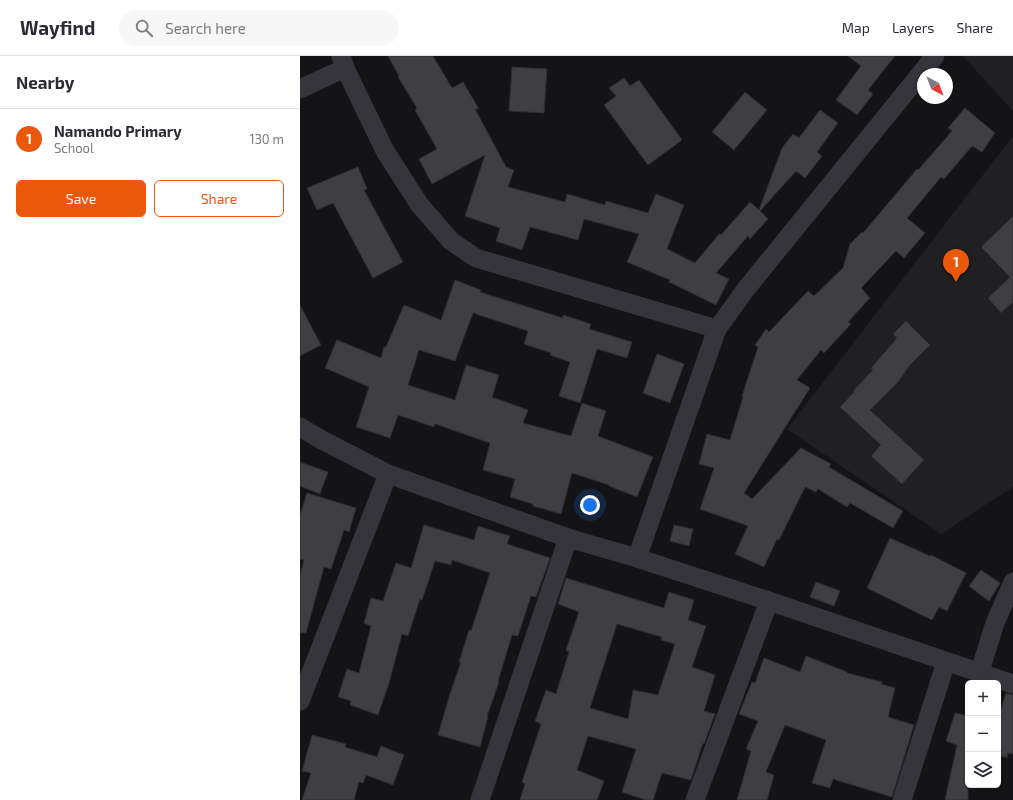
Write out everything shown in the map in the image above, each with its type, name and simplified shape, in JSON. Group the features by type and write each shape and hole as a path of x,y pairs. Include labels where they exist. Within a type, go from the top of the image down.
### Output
{"street":[{"path":"637,558 717,329 746,289 935,56"},
{"path":"300,89 343,62 385,151 419,204 451,241 476,258 717,329"},
{"path":"300,427 388,474 568,538 637,558 769,601 979,674 1013,684"},
{"path":"300,701 388,474"},
{"path":"480,800 568,538"},
{"path":"979,674 995,623 1013,582"},
{"path":"696,800 769,601"},
{"path":"902,800 946,662"}],"shaded area":[{"path":"963,56 1013,56 1013,111"},
{"path":"1013,136 1013,487 941,534 787,429"}],"building":[{"path":"388,56 433,56 452,88 463,82 479,109 475,109 506,167 514,170 508,187 565,202 567,194 605,205 606,201 648,213 656,194 684,205 667,249 695,263 719,234 721,235 750,202 759,210 782,148 793,134 799,138 820,110 838,123 817,152 822,156 805,178 796,171 760,211 768,219 750,239 748,236 716,273 729,279 716,305 669,282 670,280 627,262 639,234 584,219 578,240 530,227 522,250 496,241 500,228 465,216 485,155 432,184 419,159 437,149 415,110 417,108 398,77 399,76"},
{"path":"848,56 895,56 868,90 873,94 857,115 836,100 861,66"},
{"path":"512,67 547,69 544,113 509,111"},
{"path":"624,78 630,86 639,80 682,140 648,165 604,105 616,96 609,88"},
{"path":"745,92 767,110 734,150 712,132"},
{"path":"965,108 995,133 982,152 972,146 944,179 941,177 907,218 925,233 904,258 896,251 861,288 870,298 848,322 851,324 824,353 821,350 797,380 810,388 744,493 752,499 801,448 831,464 829,467 903,511 893,528 850,503 847,507 818,489 816,492 805,487 779,540 777,539 764,567 735,554 748,526 700,509 714,468 699,464 707,434 730,440 758,347 755,345 766,329 769,332 808,291 814,296 843,268 850,244 862,232 863,233 917,169 918,170 952,131 948,128"},
{"path":"358,167 367,189 364,190 403,262 373,278 333,203 317,210 307,188"},
{"path":"1013,216 1013,302 1001,313 988,298 1010,277 981,247"},
{"path":"455,280 481,290 480,292 563,318 563,315 591,324 589,329 632,342 627,358 597,349 580,403 559,396 570,362 550,355 551,353 524,344 528,331 473,313 455,361 419,350 408,385 455,400 466,365 499,375 492,397 528,410 523,423 571,436 582,403 606,411 598,436 653,457 637,497 609,485 572,473 561,514 533,506 533,504 510,497 515,479 483,470 490,443 435,424 434,427 398,415 390,438 356,427 369,387 325,368 337,340 381,358 384,347 386,347 404,305 441,320"},
{"path":"300,305 321,345 300,356"},
{"path":"906,321 930,345 910,365 898,382 870,410 924,460 902,484 871,456 881,445 840,407 873,370 871,368 897,338 893,334"},
{"path":"657,354 684,364 670,403 643,393"},
{"path":"300,462 328,472 320,494 300,486"},
{"path":"307,493 356,508 349,532 344,530 331,569 324,567 306,633 300,633 300,575 304,560 300,559 300,515"},
{"path":"424,525 474,540 478,526 510,536 507,544 550,558 536,597 531,596 518,636 512,635 498,681 499,682 487,716 480,747 438,735 461,662 459,662 469,630 471,631 490,573 452,560 451,565 435,561 422,600 420,599 408,636 402,634 389,683 378,715 350,705 351,701 338,697 347,669 359,673 371,626 364,623 371,598 383,601 396,563 411,568"},
{"path":"674,525 693,529 689,546 670,541"},
{"path":"890,538 930,556 931,555 966,573 947,611 939,607 932,620 867,588"},
{"path":"981,570 1000,583 989,601 969,586"},
{"path":"566,578 664,608 669,592 694,600 688,620 706,626 692,667 715,675 704,711 715,714 704,744 703,743 691,780 662,773 653,800 646,800 622,792 636,749 588,736 577,770 604,781 597,800 520,800 525,784 522,782 541,724 535,721 546,690 556,694 569,652 566,650 579,612 558,604","holes":["617,624 662,637 661,640 675,644 658,695 633,690 628,719 590,708"]},
{"path":"816,582 840,591 834,606 810,597"},
{"path":"806,656 847,673 882,682 881,684 895,688 888,717 914,725 892,797 833,779 830,788 812,783 826,740 785,725 766,772 774,775 767,800 737,800 751,751 746,749 758,721 739,714 752,682 755,683 764,658 800,672"},
{"path":"1006,693 1013,695 1013,754 1008,753 1007,758 1001,756 1001,709"},
{"path":"955,713 965,715 965,788 968,788 968,800 945,800 957,745 946,741"},
{"path":"312,735 346,744 345,747 377,757 381,746 404,755 393,785 366,775 363,783 359,782 354,800 302,800 311,773 302,771"}],"place":[{"name":"Namando Primary","path":"956,282"}]}
